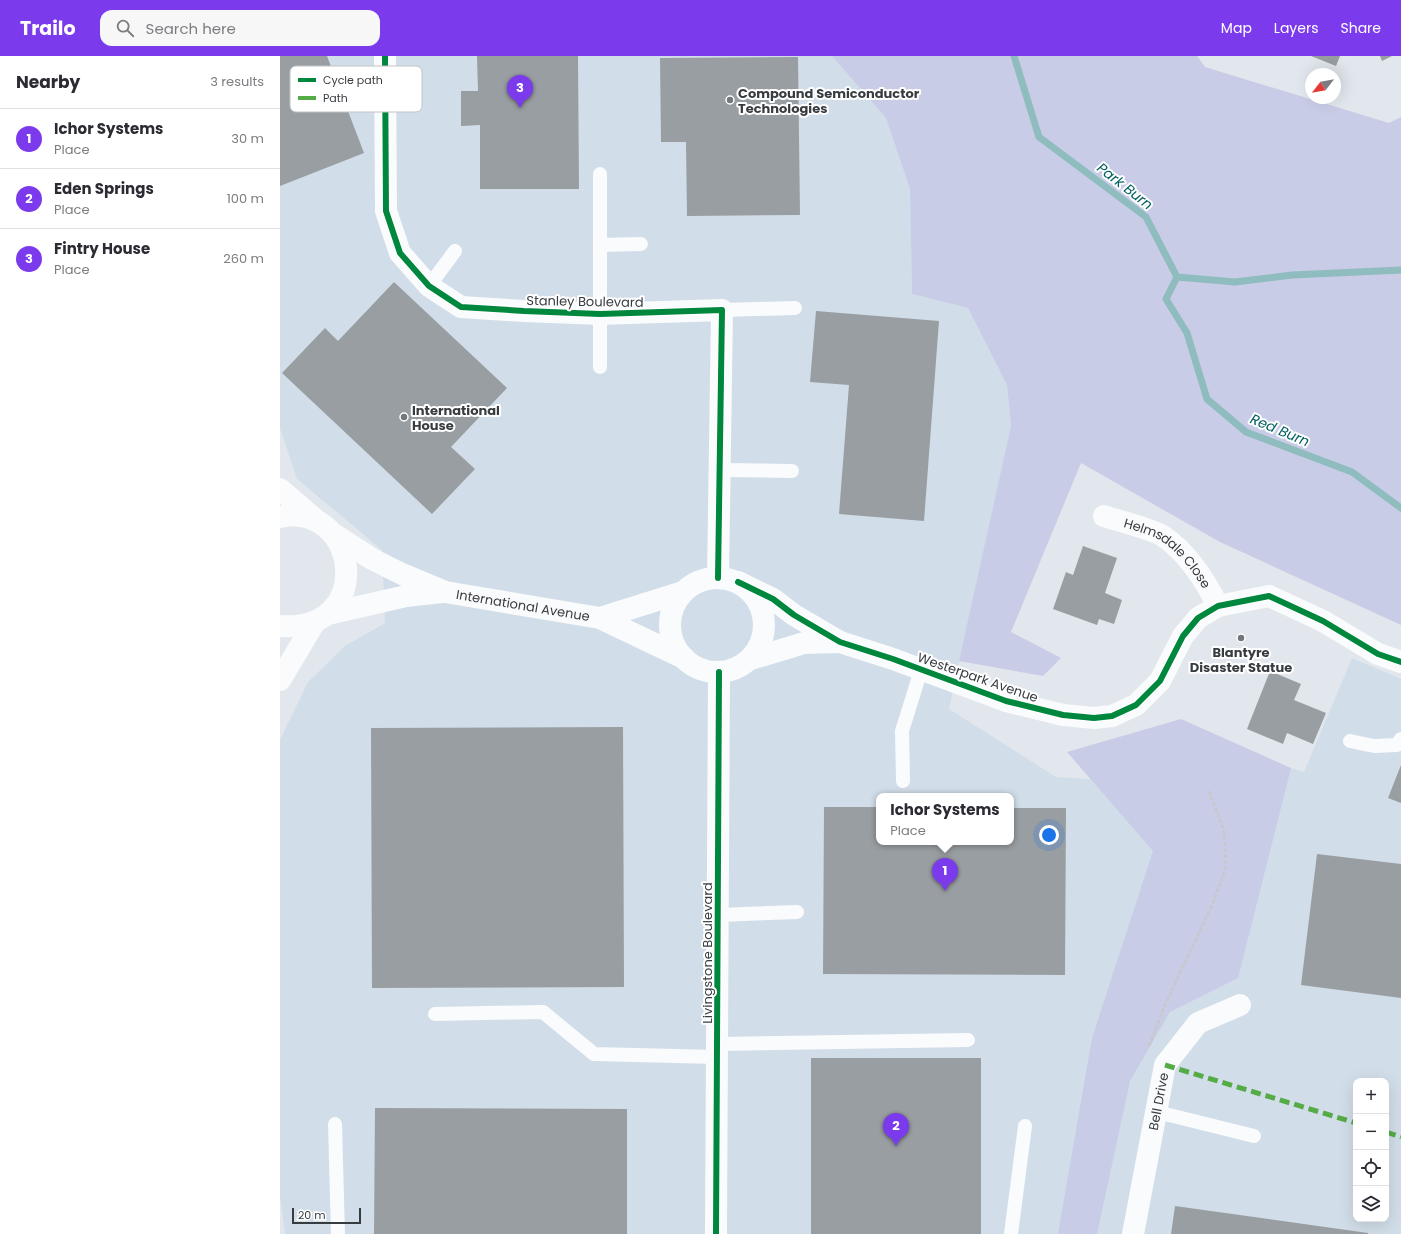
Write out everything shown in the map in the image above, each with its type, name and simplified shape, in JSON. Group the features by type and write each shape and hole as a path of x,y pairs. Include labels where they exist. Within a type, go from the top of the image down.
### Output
{"street":[{"name":"Stanley Boulevard","path":"385,56 385,66"},
{"name":"Stanley Boulevard","path":"385,112 386,211 400,253 429,286 461,307 600,314 722,310"},
{"path":"722,310 720,470 728,580"},
{"path":"280,489 326,528 342,548 347,565 346,583 340,600 321,618 280,680"},
{"path":"280,518 287,516 304,517 326,528"},
{"name":"Helmsdale Close","path":"1104,516 1162,536 1186,557 1205,580 1218,606"},
{"name":"International Avenue","path":"326,528 372,559 402,574 445,592 600,618 684,658"},
{"path":"728,580 750,591 759,603 764,617 764,632 759,646 750,659 741,666 719,672 706,671 694,666 684,658 675,646 671,632 671,618 675,604 683,592 699,582 728,580"},
{"name":"Westerpark Avenue","path":"728,580 773,599 794,614 840,642 1006,701 1063,715 1094,718 1112,716 1136,705 1160,681 1183,636 1198,618 1218,606 1269,596 1323,621 1378,654 1401,662"},
{"name":"International Avenue","path":"280,626 297,627 321,618 406,596 445,592"},
{"name":"International Avenue","path":"600,618 683,592"},
{"name":"Westerpark Avenue","path":"750,659 804,643 840,642"},
{"name":"Livingstone Boulevard","path":"716,1234 719,672"},
{"name":"Bell Drive","path":"1133,1234 1165,1065 1198,1023 1240,1005"}],"lane":[{"path":"600,174 600,367"},
{"path":"600,245 642,244"},
{"path":"429,286 455,251"},
{"path":"722,310 795,308"},
{"path":"720,470 792,471"},
{"path":"903,781 902,731 921,670"},
{"path":"1350,741 1374,746 1397,745 1401,739"},
{"path":"718,915 797,912"},
{"path":"435,1014 543,1012 594,1054 968,1040"},
{"path":"1156,1112 1254,1136"},
{"path":"335,1124 338,1234"},
{"path":"1011,1234 1025,1126"}],"path":[{"path":"1165,1065 1145,1057 1165,1005 1212,905 1226,867 1224,831 1209,791"}],"shaded area":[{"path":"280,56 832,56 886,118 910,189 912,294 968,308 1007,385 1011,426 949,709 1056,777 1132,782 1192,798 1291,768 1304,772 1352,658 1401,679 1401,1234 285,1234 280,1196 280,740 308,682 345,646 385,623 382,550 297,479 280,428"},
{"path":"832,56 1197,56 1205,67 1305,97 1305,104 1327,104 1389,123 1401,117 1401,625 1220,542 1081,463 1011,632 1061,658 1043,676 959,661 1011,426 1007,385 968,308 912,294 910,189 886,118"},
{"path":"1181,719 1291,768 1238,978 1170,1012 1130,1081 1097,1234 1058,1234 1092,1038 1153,851 1067,752"}],"building":[{"path":"280,56 327,56 331,66 290,66 290,112 348,112 364,153 280,186"},
{"path":"477,56 578,56 579,189 480,189 480,125 461,126 461,91 478,91"},
{"path":"1311,56 1340,56 1336,66"},
{"path":"1380,56 1392,56 1382,61"},
{"name":"Compound Semiconductor Technologies","path":"798,57 800,215 687,216 686,142 661,142 660,58"},
{"name":"International House","path":"394,282 507,388 451,447 475,469 432,514 282,373 325,328 338,341"},
{"path":"816,311 939,321 924,521 839,514 849,385 810,382"},
{"path":"1083,546 1117,558 1105,593 1122,600 1114,624 1099,619 1097,625 1053,609 1066,572 1073,575"},
{"path":"1270,671 1301,684 1294,700 1326,713 1313,744 1287,733 1283,744 1247,729"},
{"path":"623,727 624,987 372,988 371,728"},
{"path":"1401,765 1401,803 1388,798"},
{"path":"824,807 876,807 876,845 1014,845 1014,808 1066,808 1065,975 823,974"},
{"path":"1317,854 1401,864 1401,998 1301,985"},
{"path":"811,1058 981,1058 981,1234 811,1234"},
{"path":"375,1108 627,1109 627,1234 374,1234"},
{"path":"1175,1206 1368,1233 1368,1234 1171,1234"}],"waterway":[{"name":"Park Burn","path":"1014,56 1039,137 1146,217 1177,277 1235,282 1292,275 1401,270"},
{"name":"Red Burn","path":"1177,277 1166,299 1187,333 1207,399 1246,432 1352,472 1401,508"}],"marked path":[{"path":"1165,1065 1353,1122"},
{"path":"1389,1133 1401,1137"}],"cycle path":[{"path":"385,56 385,66"},
{"path":"385,112 386,211 400,253 429,286 461,307 600,314 722,310 718,578"},
{"path":"738,582 773,599 794,615 840,642 893,659 1006,701 1063,715 1094,718 1112,716 1136,705 1160,681 1183,636 1198,618 1218,606 1269,596 1323,621 1378,654 1401,662"},
{"path":"716,1234 719,672"}],"place":[{"name":"Compound Semiconductor Technologies","path":"730,100"},
{"name":"Fintry House","path":"520,108"},
{"name":"International House","path":"404,417"},
{"name":"Blantyre Disaster Statue","path":"1241,638"},
{"name":"Ichor Systems","path":"945,891"},
{"name":"Eden Springs","path":"896,1146"}]}
